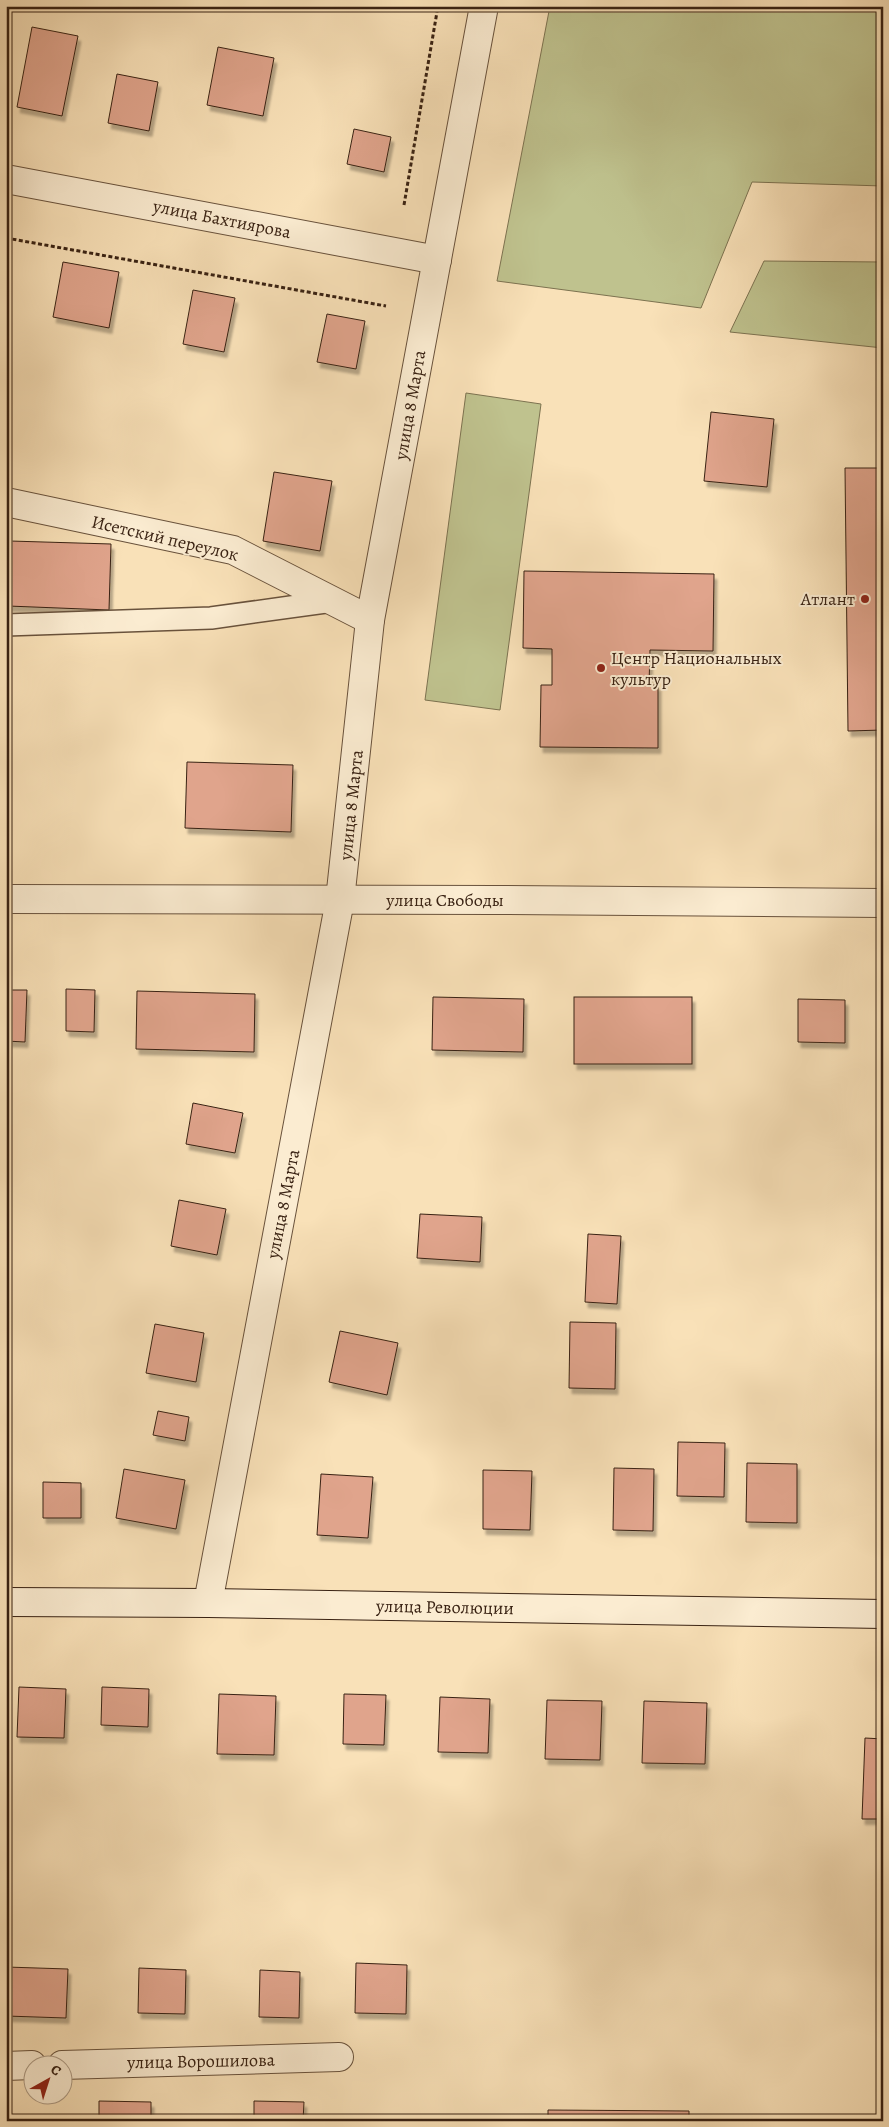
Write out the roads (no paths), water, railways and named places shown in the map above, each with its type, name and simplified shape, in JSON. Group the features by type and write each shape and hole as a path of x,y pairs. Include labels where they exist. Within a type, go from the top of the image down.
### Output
{"street":[{"name":"улица 8 Марта","path":"208,1603 340,900 370,620 484,6"},
{"name":"улица Бахтиярова","path":"6,179 437,260"},
{"name":"Исетский переулок","path":"6,502 232,550 370,620"},
{"name":"улица Свободы","path":"6,899 883,903"},
{"name":"улица Революции","path":"6,1602 208,1603 883,1614"},
{"name":"улица Ворошилова","path":"72,2065 339,2058"},
{"path":"6,2066 22,2065"}],"lane":[{"path":"6,625 211,618 333,601"}],"place":[{"name":"Атлант","path":"865,599"},
{"name":"Центр Национальных культур","path":"601,668"}]}
